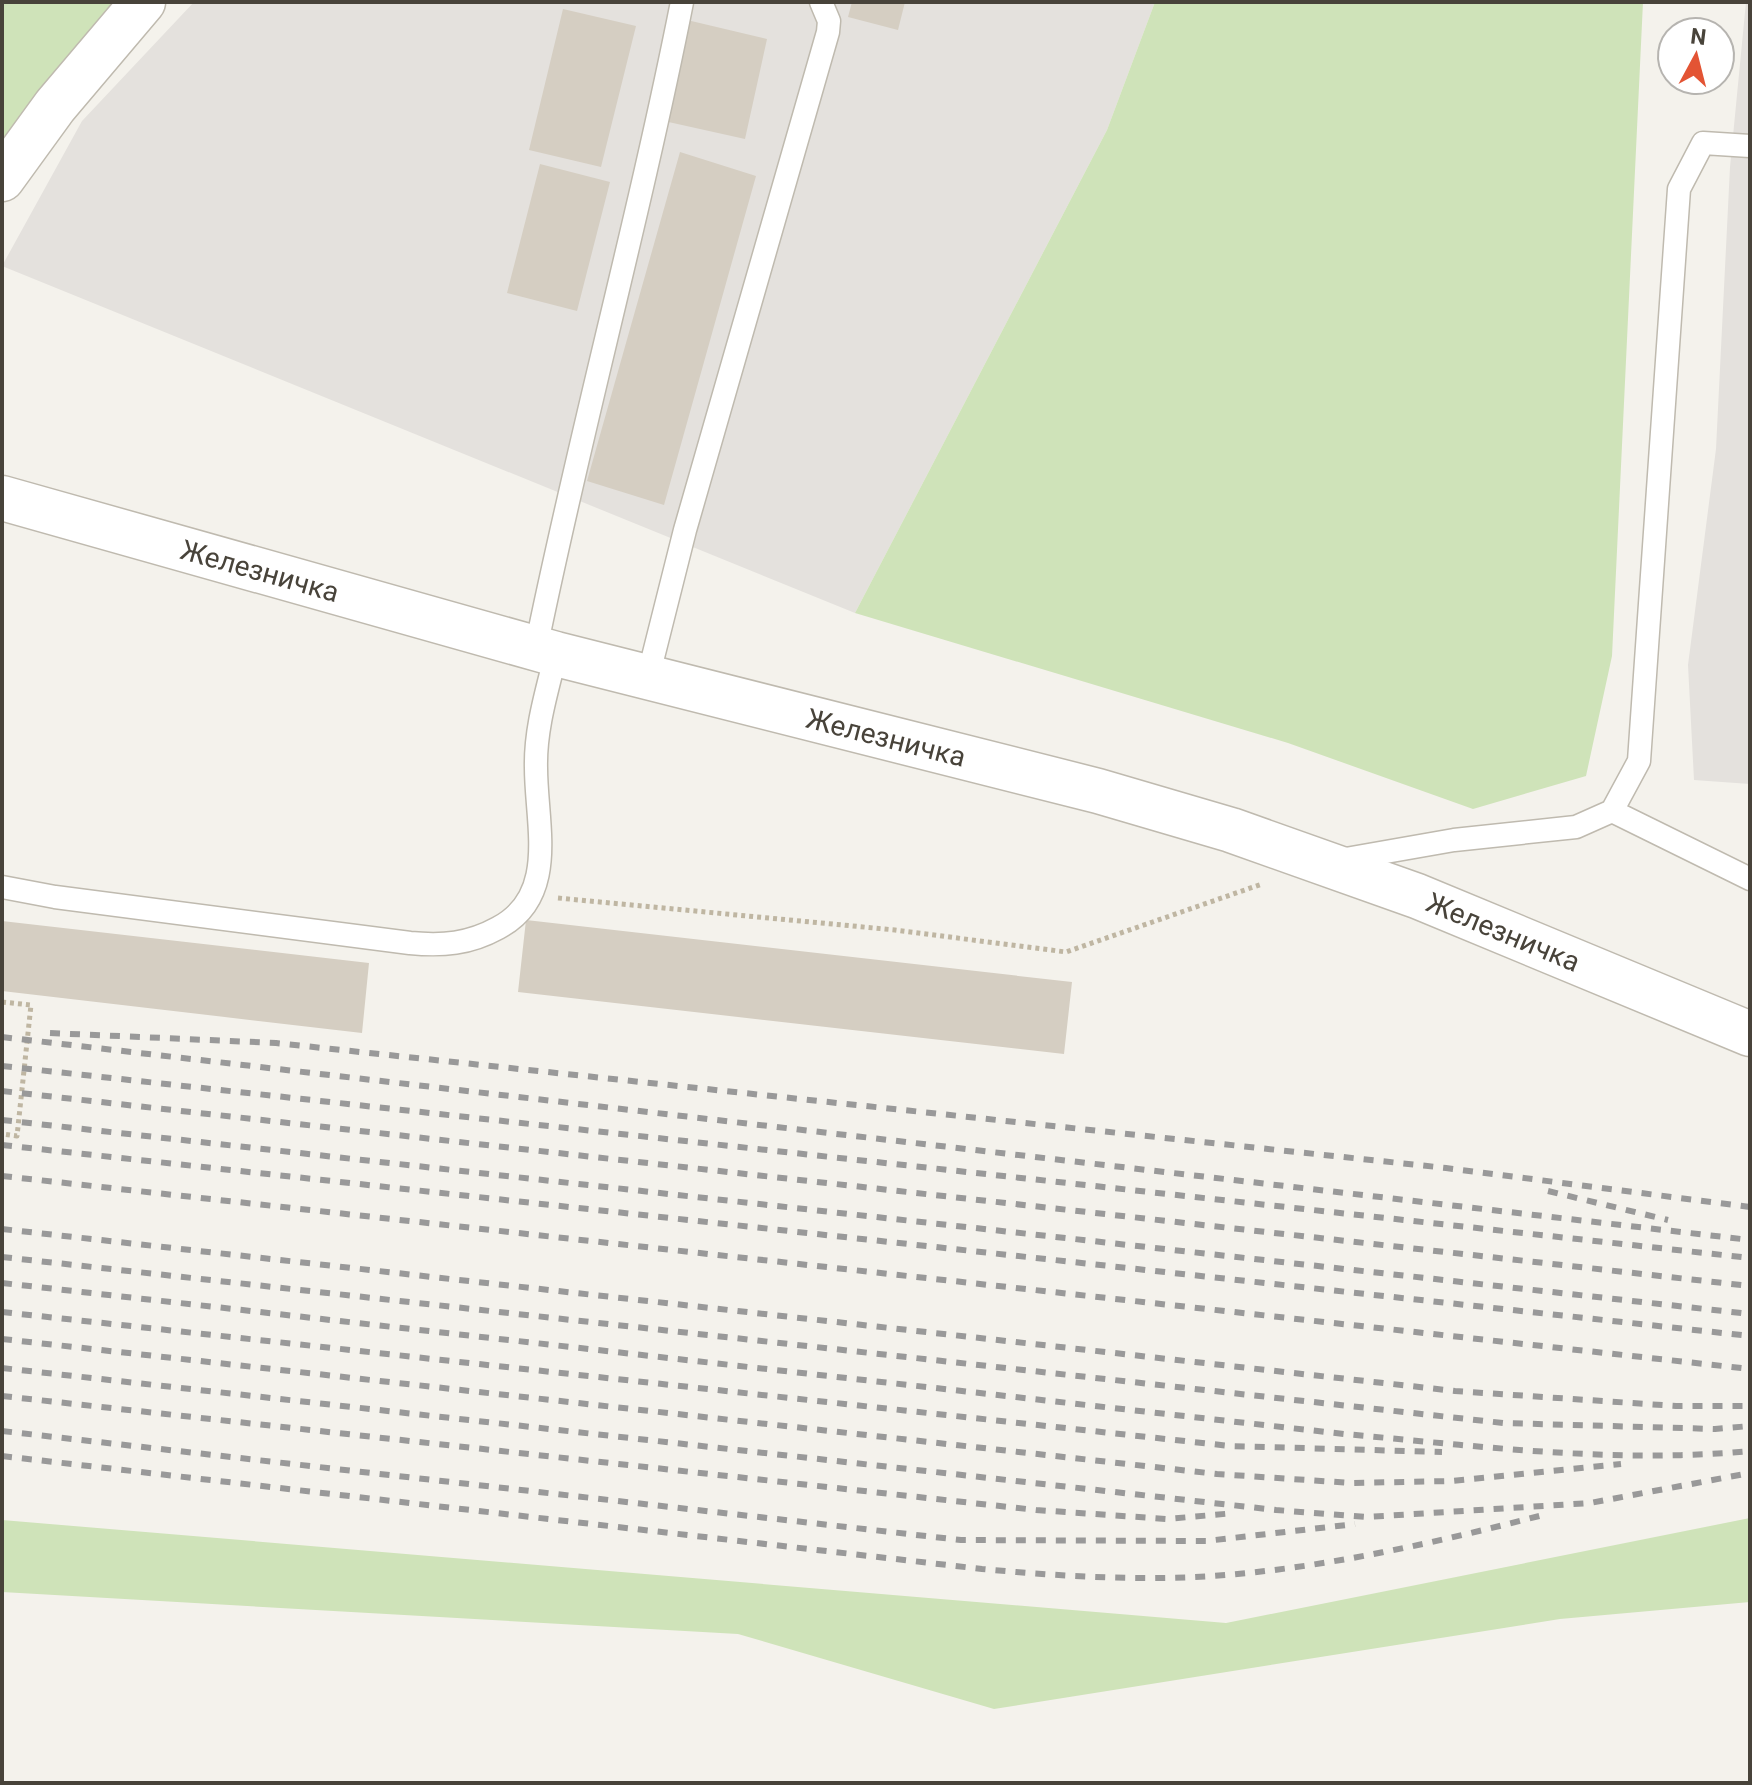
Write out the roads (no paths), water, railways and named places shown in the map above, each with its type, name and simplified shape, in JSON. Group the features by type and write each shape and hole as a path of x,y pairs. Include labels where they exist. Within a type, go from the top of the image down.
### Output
{"street":[{"path":"2,179 55,106 143,2"},
{"name":"Железничка","path":"2,498 546,651 1098,791 1327,862 1750,1034"}],"lane":[{"path":"2,887 55,897 447,946 509,923 533,896 541,832 536,767 546,651 567,494 656,134 682,2"},
{"path":"648,677 685,530 828,32 829,21 821,2"},
{"path":"1327,862 1454,840 1576,827 1612,811 1639,761 1679,189 1703,143 1750,146"},
{"path":"1612,811 1750,879"}],"railway":[{"path":"50,1033 276,1043 1446,1168 1750,1207"},
{"path":"2,1037 1750,1240"},
{"path":"2,1066 1750,1258"},
{"path":"2,1091 1750,1286"},
{"path":"2,1120 1750,1314"},
{"path":"2,1145 1750,1336"},
{"path":"2,1176 1750,1369"},
{"path":"1548,1191 1668,1220"},
{"path":"2,1229 1455,1391 1676,1406 1750,1406"},
{"path":"2,1257 1503,1423 1715,1429 1750,1426"},
{"path":"2,1283 1344,1434 1598,1454 1649,1456 1750,1451"},
{"path":"2,1312 1230,1446 1442,1452"},
{"path":"2,1339 1217,1474 1352,1483 1451,1481 1621,1464"},
{"path":"2,1368 1276,1510 1366,1517 1590,1503 1750,1473"},
{"path":"2,1396 1036,1510 1167,1519 1235,1513"},
{"path":"2,1431 961,1540 1206,1541 1355,1524"},
{"path":"2,1456 982,1569 1098,1577 1213,1576 1298,1567 1423,1544 1547,1514"}]}
